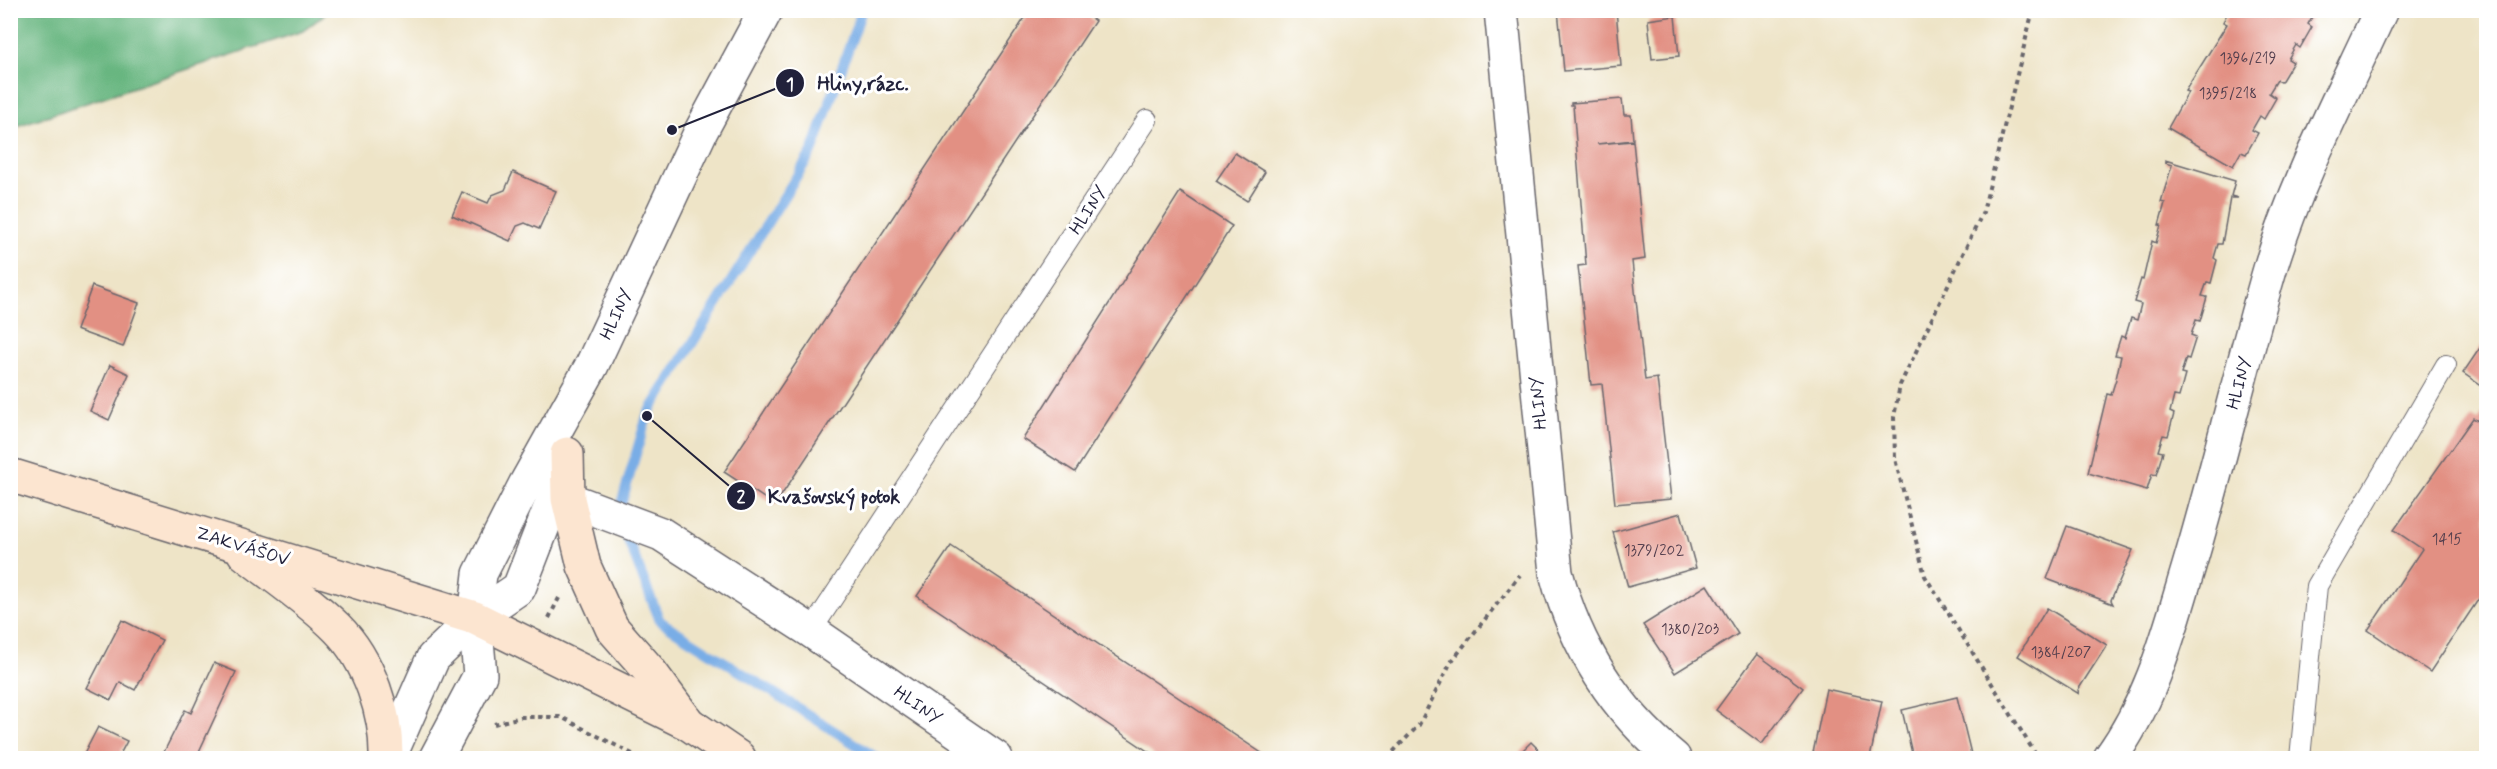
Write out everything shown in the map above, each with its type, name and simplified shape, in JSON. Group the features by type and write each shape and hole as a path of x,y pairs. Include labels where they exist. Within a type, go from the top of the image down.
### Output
{"main road":[{"path":"567,454 568,499 584,566 612,628 649,670 688,724 739,759"},
{"name":"ZAKVÁŠOV","path":"10,475 475,618 688,724"},
{"path":"228,541 337,628 354,649 375,693 387,737 387,759"}],"street":[{"name":"HLINY","path":"436,759 480,675 475,618 480,574 525,485 592,365 701,131 766,10"},
{"name":"HLINY","path":"1501,10 1556,573 1564,603 1584,651 1614,697 1674,759"},
{"name":"HLINY","path":"2110,759 2129,732 2145,701 2162,655 2196,543 2271,268 2293,201 2381,10"},
{"path":"387,759 433,658 475,618 519,588 552,503 592,365"},
{"name":"HLINY","path":"568,499 660,534 811,631 996,759"}],"lane":[{"name":"HLINY","path":"811,631 1147,120"},
{"path":"2300,759 2318,586 2446,366"}],"path":[{"path":"2033,10 1983,212 1900,385 1894,417 1895,459 1925,576 2038,759"},
{"path":"1387,759 1419,725 1451,662 1531,560 1550,525"},
{"path":"493,724 521,717 561,717 640,759"}],"green space":[{"path":"10,11 329,11 303,31 11,128"}],"building":[{"path":"1030,10 1079,10 1095,21 775,505 724,472"},
{"path":"1558,10 1616,10 1621,66 1564,71"},
{"path":"2229,10 2316,10 2308,24 2312,27 2300,48 2296,45 2288,59 2293,62 2281,82 2277,80 2269,93 2276,98 2264,119 2260,116 2252,130 2258,133 2246,154 2241,152 2233,166 2168,128 2188,92 2185,91 2227,24 2223,22"},
{"path":"1675,16 1679,56 1652,59 1648,20"},
{"path":"1622,99 1624,115 1631,115 1633,140 1597,144 1633,141 1645,259 1632,261 1636,300 1645,380 1657,378 1671,499 1615,504 1602,384 1591,385 1578,266 1586,265 1573,105 1571,103"},
{"path":"1235,153 1265,172 1247,201 1216,181"},
{"path":"2165,160 2235,181 2231,196 2238,198 2230,198 2222,244 2218,244 2214,258 2217,260 2211,283 2207,282 2202,296 2207,297 2200,321 2196,320 2191,335 2196,337 2181,374 2185,375 2179,397 2174,396 2170,412 2174,414 2168,436 2163,435 2158,451 2163,452 2156,475 2152,474 2147,490 2088,473 2107,394 2111,395 2116,379 2121,356 2115,355 2121,336 2125,338 2131,318 2137,320 2141,304 2134,302 2141,279 2143,280 2152,241 2156,243 2161,225 2159,225 2165,203 2161,202 2172,165 2165,163"},
{"path":"513,172 556,191 539,229 525,223 517,226 510,241 452,215 462,192 488,203 492,195 505,190"},
{"path":"1180,192 1232,226 1075,472 1023,439"},
{"path":"92,286 139,303 123,347 76,330"},
{"path":"2486,339 2486,389 2463,373"},
{"path":"110,365 129,374 109,420 90,411"},
{"path":"2486,409 2486,588 2430,672 2368,630 2422,549 2394,530 2473,418 2478,421"},
{"path":"1681,513 1696,568 1628,587 1613,532"},
{"path":"2067,526 2133,550 2111,600 2113,604 2047,579"},
{"path":"951,546 1269,758 1158,758 917,596"},
{"path":"1707,585 1738,634 1675,673 1643,625"},
{"path":"2047,608 2107,645 2078,690 2079,694 2018,656"},
{"path":"122,620 162,640 135,690 120,682 111,700 87,688"},
{"path":"1757,654 1803,688 1762,744 1716,710"},
{"path":"214,663 236,672 196,758 161,758 185,710 191,713"},
{"path":"1826,689 1882,701 1870,758 1812,758"},
{"path":"1957,697 1972,758 1913,758 1902,710"},
{"path":"98,727 127,741 118,758 83,756"},
{"path":"1531,742 1547,758 1515,758"}],"waterway":[{"path":"862,10 813,150 647,416 618,515 660,621 877,758"}],"place":[{"name":"Hliny,rázc.","path":"672,130"},
{"name":"Kvašovský potok","path":"647,416"}]}
